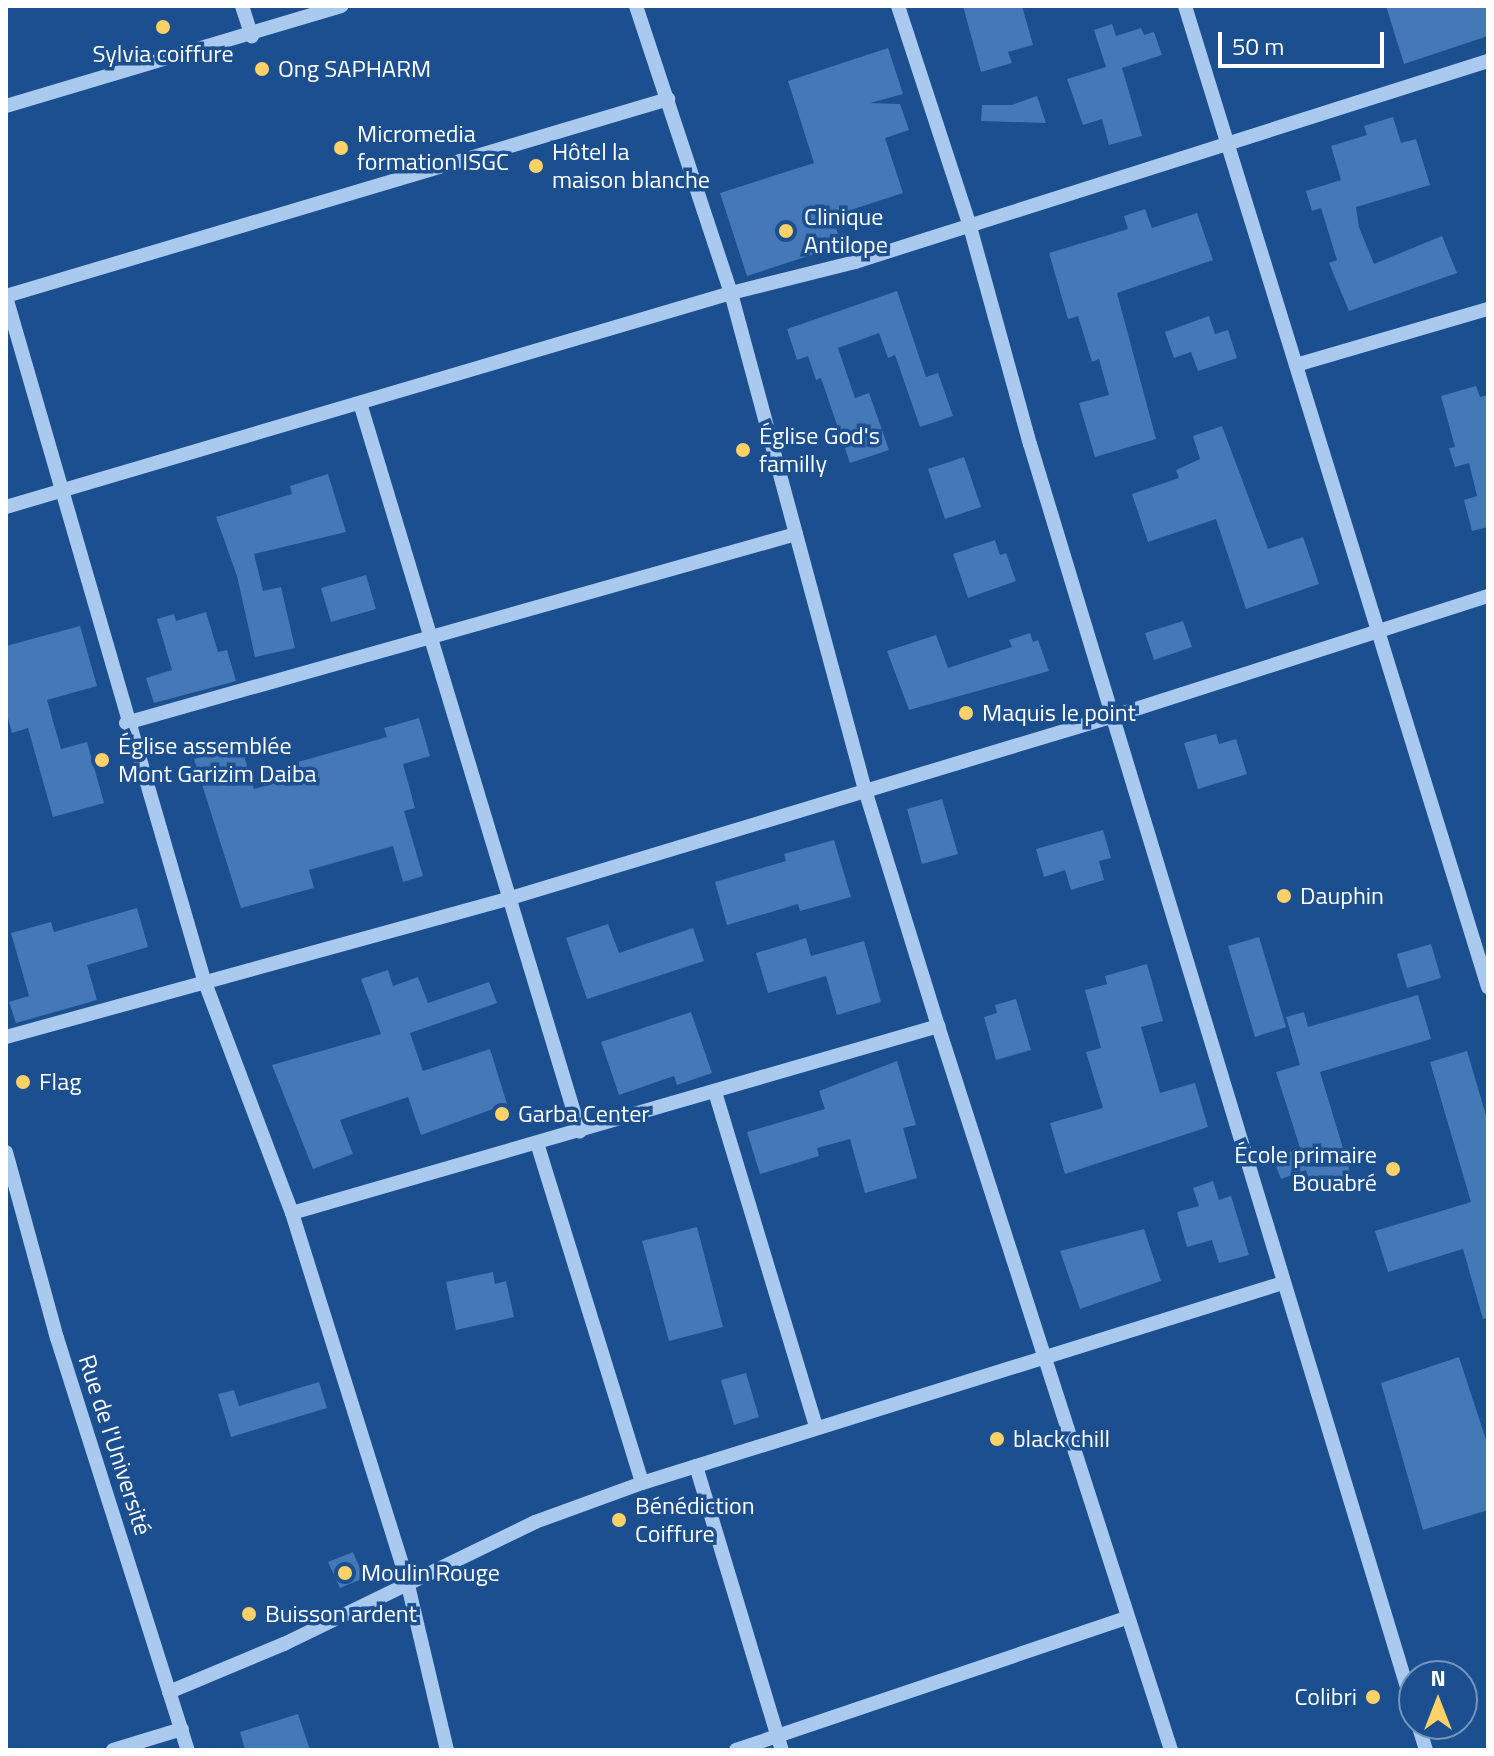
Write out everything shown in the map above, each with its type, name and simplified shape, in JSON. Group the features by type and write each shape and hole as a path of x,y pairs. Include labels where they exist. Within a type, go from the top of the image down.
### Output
{"street":[{"path":"242,6 252,36"},
{"path":"6,106 252,36 341,6"},
{"path":"636,6 731,293 865,790 1042,1355 1171,1750"},
{"path":"898,6 969,223 1030,444 1399,1660"},
{"path":"1185,6 1488,987"},
{"path":"6,507 731,293 855,262 969,223 1488,61"},
{"path":"447,1750 407,1581 292,1213 204,980 126,723 64,489 6,296 668,99"},
{"path":"1296,365 1488,309"},
{"path":"360,403 507,899 580,1132"},
{"path":"126,723 796,534"},
{"path":"6,1037 507,899 1114,716 1488,596"},
{"path":"292,1213 938,1026"},
{"path":"715,1092 816,1427"},
{"path":"537,1143 642,1483"},
{"name":"Rue de l'Université","path":"6,1152 57,1338 188,1750"},
{"path":"169,1692 284,1644 407,1581 535,1522 642,1483 816,1427 1283,1283"},
{"path":"696,1466 780,1744"},
{"path":"736,1750 780,1744 1127,1618"},
{"path":"113,1750 182,1729"}],"building":[{"path":"963,6 1022,6 1033,45 1008,52 1012,63 981,72"},
{"path":"1386,6 1488,6 1488,36 1404,64"},
{"path":"1112,24 1116,36 1141,28 1144,35 1154,32 1162,55 1122,68 1142,136 1109,145 1102,119 1083,125 1067,79 1106,67 1094,30"},
{"path":"888,48 903,94 870,103 900,104 909,130 885,138 903,193 832,216 842,245 747,276 720,193 814,163 788,81"},
{"path":"1037,96 1046,123 981,121 982,105 1012,105"},
{"path":"1393,117 1401,143 1416,139 1430,185 1356,207 1359,227 1374,264 1442,236 1457,273 1349,311 1329,263 1337,260 1321,208 1312,211 1306,191 1341,180 1331,146 1367,135 1364,126"},
{"path":"1145,209 1152,228 1197,213 1213,260 1117,293 1156,439 1095,457 1079,403 1109,395 1099,359 1092,362 1078,316 1068,319 1049,253 1128,229 1124,216"},
{"path":"897,291 926,377 938,373 953,416 920,427 895,355 888,358 879,333 838,348 855,398 869,393 889,450 850,463 821,378 816,380 808,356 797,360 787,329"},
{"path":"1209,316 1215,334 1228,330 1237,358 1198,371 1191,352 1174,358 1165,332"},
{"path":"1476,386 1480,397 1488,395 1488,527 1472,531 1464,500 1477,496 1469,463 1455,467 1449,448 1455,447 1441,396"},
{"path":"1222,426 1268,549 1303,537 1319,584 1246,609 1216,519 1148,542 1132,494 1179,478 1176,470 1200,459 1193,436"},
{"path":"964,457 981,507 945,519 928,469"},
{"path":"328,474 346,532 254,554 263,591 281,587 295,648 255,657 237,576 216,517 292,494 290,486"},
{"path":"995,540 1000,555 1006,553 1016,581 968,598 953,554"},
{"path":"366,575 376,609 331,622 321,588"},
{"path":"206,612 218,652 227,650 236,681 154,703 146,678 172,670 157,619 174,614 176,621"},
{"path":"1183,621 1192,647 1154,660 1145,633"},
{"path":"80,626 97,686 47,700 61,749 87,742 104,803 53,817 28,728 12,733 6,711 6,646"},
{"path":"1030,633 1033,642 1038,640 1049,671 909,710 887,651 936,635 948,668 1012,647 1009,640"},
{"path":"419,718 430,756 403,764 415,808 404,811 423,876 403,882 393,846 309,870 314,888 241,908 194,759 241,746 254,789 302,776 298,762 387,737 384,728"},
{"path":"1216,734 1219,744 1236,739 1247,774 1198,789 1184,743"},
{"path":"942,799 958,854 922,864 907,809"},
{"path":"1103,830 1111,858 1099,861 1104,880 1071,890 1065,870 1044,877 1036,849"},
{"path":"834,840 851,897 800,911 798,904 727,925 715,882 786,861 784,854"},
{"path":"137,908 148,947 87,965 97,1000 16,1023 9,1002 29,996 11,933 51,922 54,932"},
{"path":"608,924 619,953 693,928 704,961 587,999 566,938"},
{"path":"1259,937 1286,1027 1255,1037 1228,946"},
{"path":"806,938 811,956 864,941 881,1002 837,1015 826,976 768,993 756,953"},
{"path":"1431,944 1441,978 1407,988 1397,954"},
{"path":"1147,964 1163,1021 1141,1027 1160,1093 1195,1083 1208,1127 1065,1174 1050,1123 1103,1108 1086,1052 1101,1048 1085,990 1107,984 1105,976"},
{"path":"388,970 393,986 418,977 428,1003 489,982 497,1003 410,1033 423,1071 490,1049 507,1104 421,1135 408,1097 340,1120 353,1154 313,1169 272,1065 381,1034 361,979"},
{"path":"1418,995 1431,1039 1320,1072 1351,1175 1311,1186 1306,1170 1281,1179 1273,1159 1300,1148 1276,1072 1300,1065 1286,1017 1304,1012 1308,1027"},
{"path":"1016,999 1031,1050 996,1060 984,1017 997,1013 995,1005"},
{"path":"691,1012 712,1073 677,1085 674,1076 619,1095 601,1042"},
{"path":"1467,1051 1488,1122 1488,1318 1483,1319 1463,1249 1388,1272 1375,1231 1471,1202 1430,1062"},
{"path":"897,1061 916,1125 903,1128 917,1178 865,1193 850,1139 817,1148 819,1156 760,1174 747,1132 825,1109 819,1091"},
{"path":"1213,1181 1219,1200 1231,1196 1249,1255 1219,1263 1212,1240 1187,1247 1177,1212 1199,1206 1193,1188"},
{"path":"697,1227 723,1327 669,1341 642,1241"},
{"path":"1144,1229 1161,1281 1080,1309 1060,1251"},
{"path":"493,1272 495,1284 506,1281 514,1317 456,1330 446,1282"},
{"path":"1459,1357 1488,1446 1488,1510 1423,1530 1381,1383"},
{"path":"746,1373 759,1417 734,1425 721,1380"},
{"path":"319,1382 327,1408 231,1437 218,1394 234,1390 239,1406"},
{"path":"353,1552 364,1578 340,1588 328,1562"},
{"path":"298,1714 310,1750 245,1750 240,1732"}],"place":[{"name":"Sylvia coiffure","path":"163,27"},
{"name":"Ong SAPHARM","path":"262,69"},
{"name":"Micromedia formation ISGC","path":"341,148"},
{"name":"Hôtel la maison blanche","path":"536,166"},
{"name":"Clinique Antilope","path":"786,231"},
{"name":"Église God's familly","path":"743,450"},
{"name":"Maquis le point","path":"966,713"},
{"name":"Église assemblée Mont Garizim Daiba","path":"102,760"},
{"name":"Dauphin","path":"1284,896"},
{"name":"Flag","path":"23,1082"},
{"name":"Garba Center","path":"502,1114"},
{"name":"École primaire Bouabré","path":"1393,1169"},
{"name":"black chill","path":"997,1439"},
{"name":"Bénédiction Coiffure","path":"619,1520"},
{"name":"Moulin Rouge","path":"345,1573"},
{"name":"Buisson ardent","path":"249,1614"},
{"name":"Colibri","path":"1373,1697"}]}
